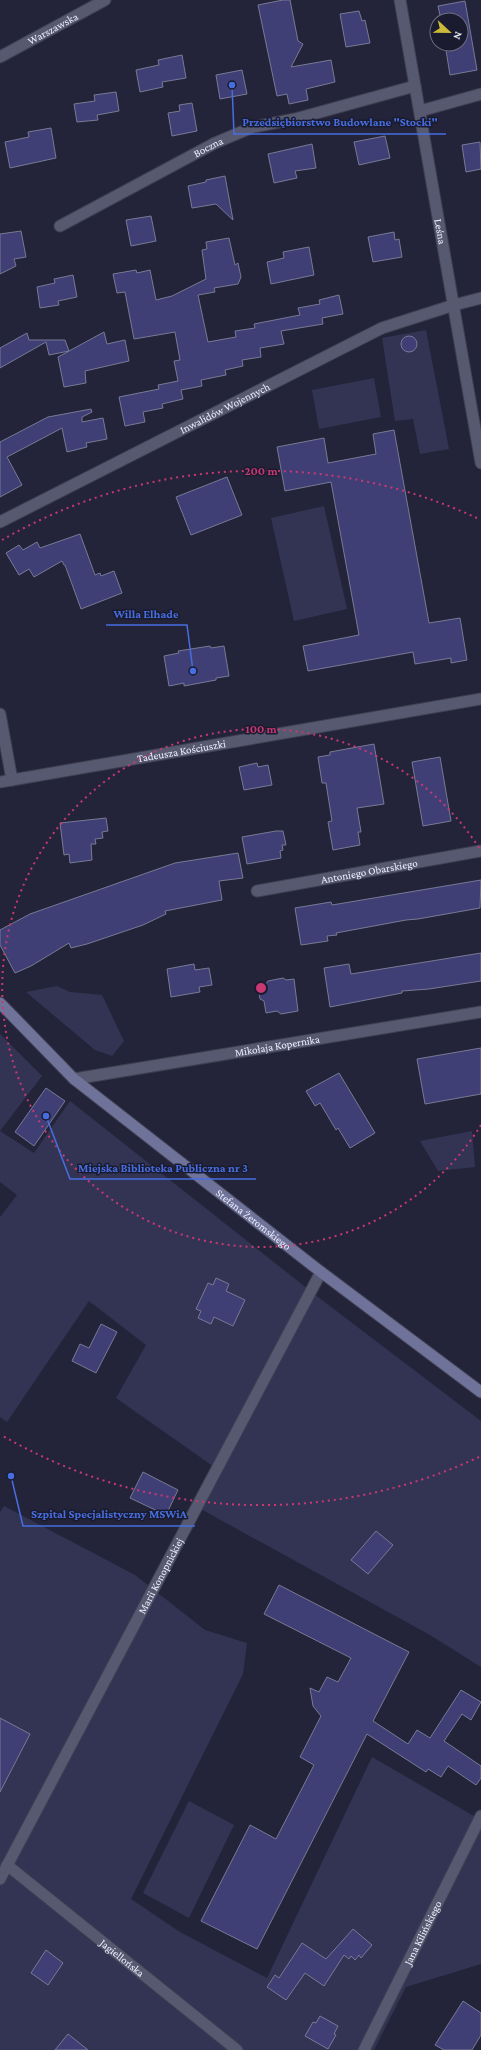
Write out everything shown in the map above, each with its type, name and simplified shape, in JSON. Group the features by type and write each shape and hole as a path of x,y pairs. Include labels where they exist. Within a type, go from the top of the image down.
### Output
{"main road":[{"name":"Stefana Żeromskiego","path":"0,1003 74,1078 321,1272 481,1392"}],"street":[{"name":"Warszawska","path":"0,57 105,0"},
{"name":"Leśna","path":"400,0 481,463"},
{"name":"Boczna","path":"60,226 215,143 253,127 295,119 415,86"},
{"path":"420,111 481,94"},
{"name":"Inwalidów Wojennych","path":"0,522 382,328 454,304 481,298"},
{"name":"Tadeusza Kościuszki","path":"0,782 481,699"},
{"path":"0,714 12,780"},
{"name":"Antoniego Obarskiego","path":"257,891 481,851"},
{"name":"Mikołaja Kopernika","path":"74,1078 481,1012"},
{"name":"Marii Konopnickiej","path":"0,1879 321,1272"},
{"name":"Jana Kilińskiego","path":"364,2050 481,1816"},
{"name":"Jagiellońska","path":"8,1865 237,2050"}],"shaded area":[{"path":"426,330 449,449 420,454 413,419 395,421 382,338"},
{"path":"374,378 381,417 319,429 312,390"},
{"path":"324,506 347,609 294,621 271,518"},
{"path":"57,986 70,992 102,995 124,1041 112,1056 95,1050 26,992"},
{"path":"0,1034 42,1076 0,1131"},
{"path":"70,1101 318,1297 481,1421 481,1667 430,1635 197,1507 217,1469 116,1398 146,1345 89,1301 7,1422 0,1417 0,1217 17,1195 0,1182 0,1131 34,1153"},
{"path":"472,1131 475,1167 438,1171 420,1141"},
{"path":"4,1506 135,1575 205,1630 247,1643 243,1674 131,1899 180,1932 267,1978 372,1757 479,1819 481,1816 481,1964 406,1987 374,2050 0,2050 0,1512"},
{"path":"189,1801 234,1825 189,1918 143,1893"}],"building":[{"path":"290,0 298,41 303,44 291,67 331,60 335,82 306,89 308,100 289,104 287,94 277,96 258,5"},
{"path":"465,1 467,12 439,12 438,6"},
{"path":"359,11 362,21 365,20 370,43 346,47 340,14"},
{"path":"469,24 477,70 450,75 446,52 469,52"},
{"path":"182,55 186,78 162,82 163,87 140,92 136,70 159,65 158,60"},
{"path":"242,70 247,94 220,99 216,75"},
{"path":"116,92 119,111 97,115 98,120 77,122 74,104 95,101 94,95"},
{"path":"192,103 197,131 172,136 168,113 180,111 179,105"},
{"path":"51,128 56,158 10,168 5,142 29,137 28,132"},
{"path":"385,136 390,158 359,165 354,142"},
{"path":"480,142 481,169 466,172 462,145"},
{"path":"312,144 316,168 295,171 297,178 274,183 268,154"},
{"path":"225,176 233,220 216,204 192,208 188,186"},
{"path":"151,216 156,241 131,246 126,220"},
{"path":"21,231 26,257 14,259 16,266 0,274 0,234"},
{"path":"394,232 395,240 399,239 402,257 373,262 368,237"},
{"path":"229,238 235,265 238,263 241,277 238,284 214,288 215,292 198,295 208,342 236,337 235,331 255,328 254,324 300,315 298,308 320,304 319,300 339,295 343,314 322,318 323,324 281,331 284,344 260,348 261,357 242,360 243,366 225,370 226,375 201,380 202,386 181,390 183,399 162,404 163,408 143,412 145,422 125,426 119,397 159,389 158,385 178,381 174,361 180,360 175,332 134,339 125,292 117,293 113,274 136,270 137,273 150,270 156,300 172,296 206,279 202,250 207,249 206,242"},
{"path":"309,247 314,275 271,284 267,262 284,258 283,252"},
{"path":"73,275 77,297 58,301 59,305 40,308 37,287 55,283 54,279"},
{"path":"104,332 107,344 125,340 129,361 85,371 86,383 64,387 58,357"},
{"path":"27,333 29,340 65,340 69,351 49,355 46,342 0,368 0,348"},
{"path":"406,336 412,336 417,341 415,350 412,352 406,352 401,347 401,341"},
{"path":"91,409 92,412 82,417 82,422 103,418 107,439 86,443 87,447 67,452 62,428 7,457 22,485 0,497 0,442 48,417"},
{"path":"394,430 429,623 460,618 467,660 451,663 451,658 415,664 413,652 308,671 303,646 359,635 331,482 285,491 277,447 324,438 328,463 376,454 373,434"},
{"path":"227,477 242,515 191,535 176,497"},
{"path":"80,534 95,575 100,573 101,576 114,571 122,593 81,609 65,565 62,561 34,577 29,569 19,575 6,553 19,545 23,550 37,542 40,548"},
{"path":"210,646 211,648 224,646 229,676 184,686 184,683 169,686 164,656 179,653 178,651"},
{"path":"374,744 384,804 357,808 361,832 358,832 360,845 333,850 328,822 332,821 326,783 322,783 318,757 330,755 330,752"},
{"path":"440,757 451,821 423,826 412,762"},
{"path":"257,763 258,767 268,765 272,785 244,790 239,767"},
{"path":"106,818 108,831 102,832 103,838 95,839 96,844 91,844 92,860 70,863 69,854 64,855 60,823"},
{"path":"283,831 286,845 282,845 283,850 280,851 281,858 247,864 242,837"},
{"path":"238,853 243,878 219,881 222,900 165,911 166,914 143,925 87,944 71,948 69,943 31,966 15,973 0,945 0,930 30,914 175,863"},
{"path":"481,880 480,908 336,933 337,935 327,936 328,941 301,945 295,908 331,902 332,905"},
{"path":"481,953 481,981 429,989 402,991 402,993 330,1007 324,968 349,964 351,974"},
{"path":"194,964 195,970 209,968 212,985 199,987 200,992 171,997 167,969"},
{"path":"283,978 286,980 294,979 298,1011 281,1014 277,1011 266,1013 264,1001 260,999 259,993 268,981"},
{"path":"481,1048 481,1094 425,1104 417,1059"},
{"path":"339,1073 375,1133 350,1148 338,1128 336,1130 320,1103 315,1106 306,1091"},
{"path":"46,1088 65,1101 34,1146 15,1132"},
{"path":"216,1278 229,1284 226,1291 245,1300 233,1326 214,1317 211,1324 198,1318 201,1311 196,1309 208,1283 213,1285"},
{"path":"101,1324 117,1332 96,1373 72,1361 80,1344 89,1348"},
{"path":"143,1472 178,1490 166,1515 130,1498"},
{"path":"376,1531 393,1545 368,1574 351,1560"},
{"path":"279,1585 409,1652 373,1721 408,1744 417,1730 430,1738 461,1690 481,1702 471,1720 462,1714 444,1741 481,1766 481,1778 476,1785 448,1766 441,1777 428,1769 426,1772 367,1734 257,1949 201,1921 250,1825 276,1839 314,1765 300,1757 321,1716 313,1706 310,1688 319,1692 327,1677 338,1682 351,1658 264,1614"},
{"path":"0,1718 30,1734 0,1792"},
{"path":"353,1929 372,1945 361,1958 359,1955 355,1960 351,1956 349,1959 344,1955 324,1986 305,1973 286,2000 267,1987 275,1975 279,1978 302,1943 326,1959"},
{"path":"46,1950 63,1963 48,1985 31,1973"},
{"path":"463,2001 481,2013 481,2035 472,2050 444,2050 435,2045"},
{"path":"320,2016 338,2026 334,2034 336,2035 328,2049 305,2036 313,2022 316,2023"},
{"path":"68,2034 88,2050 55,2050"}],"place":[{"name":"Przedsiębiorstwo Budowlane \"Stocki\"","path":"232,85"},
{"name":"Willa Elhade","path":"193,671"},
{"name":"Miejska Biblioteka Publiczna nr 3","path":"46,1116"},
{"name":"Szpital Specjalistyczny MSWiA","path":"11,1476"}]}
